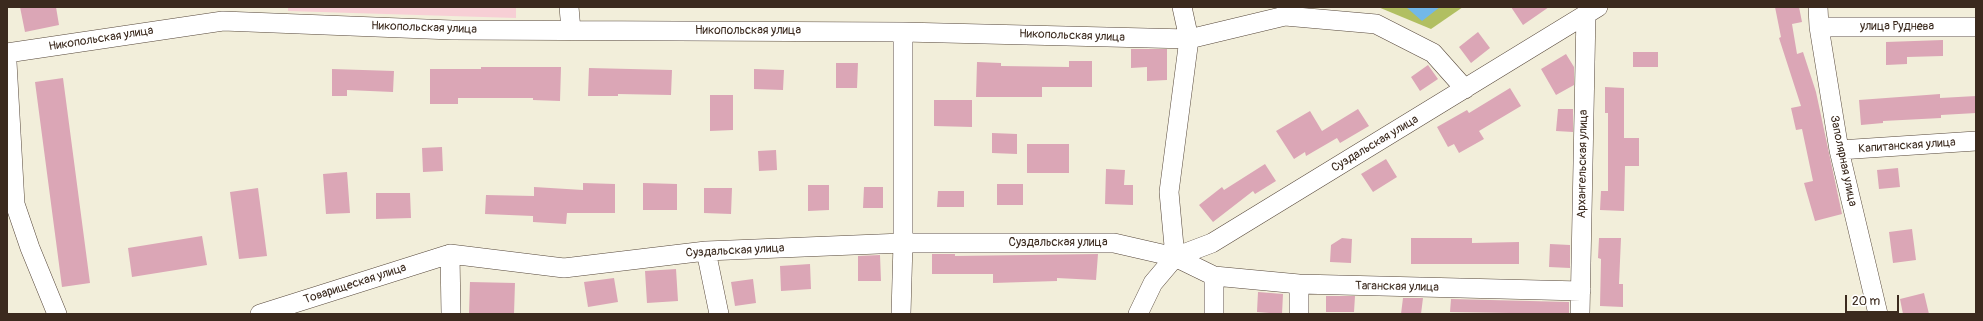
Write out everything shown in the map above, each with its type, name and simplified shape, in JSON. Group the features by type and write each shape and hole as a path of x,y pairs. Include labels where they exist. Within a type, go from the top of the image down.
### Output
{"street":[{"path":"570,7 571,30"},
{"path":"1138,314 1153,284 1175,257 1169,192 1189,39 1182,7"},
{"name":"Заполярная улица","path":"1818,7 1819,26 1839,150 1878,314"},
{"name":"Суздальская улица","path":"450,254 564,268 706,251 903,243 1114,244 1175,257 1212,243 1592,10"},
{"name":"Архангельская улица","path":"1580,314 1592,10"},
{"name":"Никопольская улица","path":"7,53 223,21 452,30 903,32 1189,39 1285,16 1376,24 1433,54 1465,89"},
{"name":"улица Руднева","path":"1819,26 1976,27"},
{"path":"900,314 903,243 903,32"},
{"path":"7,62 15,204 30,248 57,314"},
{"name":"Капитанская улица","path":"1839,150 1976,141"},
{"path":"706,251 720,314"},
{"path":"450,254 452,314"},
{"name":"Товарищеская улица","path":"260,314 450,254"},
{"path":"1175,257 1214,276 1214,314"},
{"name":"Таганская улица","path":"1214,276 1299,284 1581,291"},
{"path":"1299,284 1299,314"}],"shaded area":[{"path":"288,7 516,7 516,18 288,11"}],"green space":[{"path":"1378,7 1463,7 1431,29"}],"water":[{"path":"1406,7 1440,7 1422,21"}],"building":[{"path":"20,7 56,7 59,25 25,32"},
{"path":"1511,7 1549,7 1523,25"},
{"path":"1775,7 1799,7 1802,22 1792,24 1797,54 1803,52 1816,92 1842,214 1815,221 1804,183 1813,181 1802,129 1796,130 1791,108 1801,106 1779,38 1781,37"},
{"path":"1478,32 1490,48 1471,63 1459,47"},
{"path":"1943,40 1943,56 1907,57 1907,64 1886,65 1886,42"},
{"path":"1131,49 1167,49 1167,80 1147,81 1147,67 1131,68"},
{"path":"1633,52 1658,52 1658,67 1633,67"},
{"path":"1566,54 1574,67 1574,85 1556,95 1541,69"},
{"path":"1069,61 1092,61 1092,87 1042,87 1042,97 976,97 977,62 1001,63 1001,66 1069,67"},
{"path":"836,63 858,63 857,88 836,88"},
{"path":"1428,65 1438,79 1420,91 1411,77"},
{"path":"481,67 561,67 560,101 533,100 533,98 458,98 458,104 430,104 430,69 481,69"},
{"path":"589,68 672,70 671,95 618,94 618,96 588,96"},
{"path":"332,69 394,71 393,92 347,90 347,96 332,96"},
{"path":"754,69 784,70 783,90 754,89"},
{"path":"63,78 90,283 62,287 35,82"},
{"path":"1605,87 1624,88 1624,138 1639,138 1639,166 1625,166 1624,211 1600,210 1601,191 1608,191 1608,113 1605,113"},
{"path":"1510,88 1521,106 1479,131 1484,139 1459,153 1454,144 1448,147 1437,127 1467,110 1469,113"},
{"path":"1940,94 1940,98 1976,96 1976,113 1941,115 1941,118 1883,121 1883,123 1861,125 1859,100"},
{"path":"710,95 733,95 733,130 710,131"},
{"path":"934,100 972,100 972,127 934,126"},
{"path":"1358,109 1369,126 1340,143 1337,138 1306,156 1305,152 1294,159 1276,131 1310,111 1322,131"},
{"path":"1558,109 1573,109 1573,132 1556,131"},
{"path":"992,133 1017,134 1017,154 992,153"},
{"path":"1027,144 1069,144 1069,173 1027,173"},
{"path":"442,147 443,171 423,172 422,148"},
{"path":"776,150 777,170 759,171 758,151"},
{"path":"1386,159 1397,177 1373,192 1361,174"},
{"path":"1265,164 1276,181 1255,194 1253,191 1213,222 1199,205 1222,187 1224,190"},
{"path":"1898,168 1900,187 1879,189 1877,170"},
{"path":"1106,169 1125,170 1124,185 1133,185 1133,205 1105,204"},
{"path":"347,172 350,213 326,214 323,174"},
{"path":"583,183 615,184 615,213 567,213 566,224 533,222 533,216 485,214 486,195 534,196 534,187 583,190"},
{"path":"643,183 677,184 677,210 643,210"},
{"path":"997,184 1023,184 1023,205 997,205"},
{"path":"808,185 829,185 829,210 808,211"},
{"path":"864,187 883,187 883,208 863,208"},
{"path":"258,188 267,256 239,259 230,192"},
{"path":"704,188 732,188 731,214 704,213"},
{"path":"938,191 964,191 964,207 937,207"},
{"path":"376,193 410,193 411,218 376,219"},
{"path":"1912,229 1916,260 1893,263 1889,232"},
{"path":"202,236 207,265 132,277 128,248"},
{"path":"1342,238 1352,239 1351,263 1330,262 1331,245"},
{"path":"1411,238 1472,238 1472,243 1519,242 1519,264 1411,264"},
{"path":"1599,238 1621,238 1619,284 1623,284 1623,307 1600,306 1601,259 1598,258"},
{"path":"1550,244 1570,245 1570,268 1549,267"},
{"path":"932,254 955,254 955,256 1098,254 1096,280 1057,278 1057,281 993,283 993,274 932,274"},
{"path":"880,255 881,281 858,281 858,256"},
{"path":"810,264 811,289 781,291 780,266"},
{"path":"676,269 678,301 647,303 645,271"},
{"path":"614,278 618,302 588,307 584,282"},
{"path":"753,279 756,303 735,306 731,282"},
{"path":"470,282 515,283 514,314 469,314"},
{"path":"1258,292 1283,294 1282,314 1257,312"},
{"path":"1924,293 1929,314 1903,314 1900,299"},
{"path":"1326,296 1355,296 1354,312 1326,312"},
{"path":"1403,298 1423,298 1421,314 1401,314"},
{"path":"1451,299 1569,302 1569,314 1450,312"}]}
